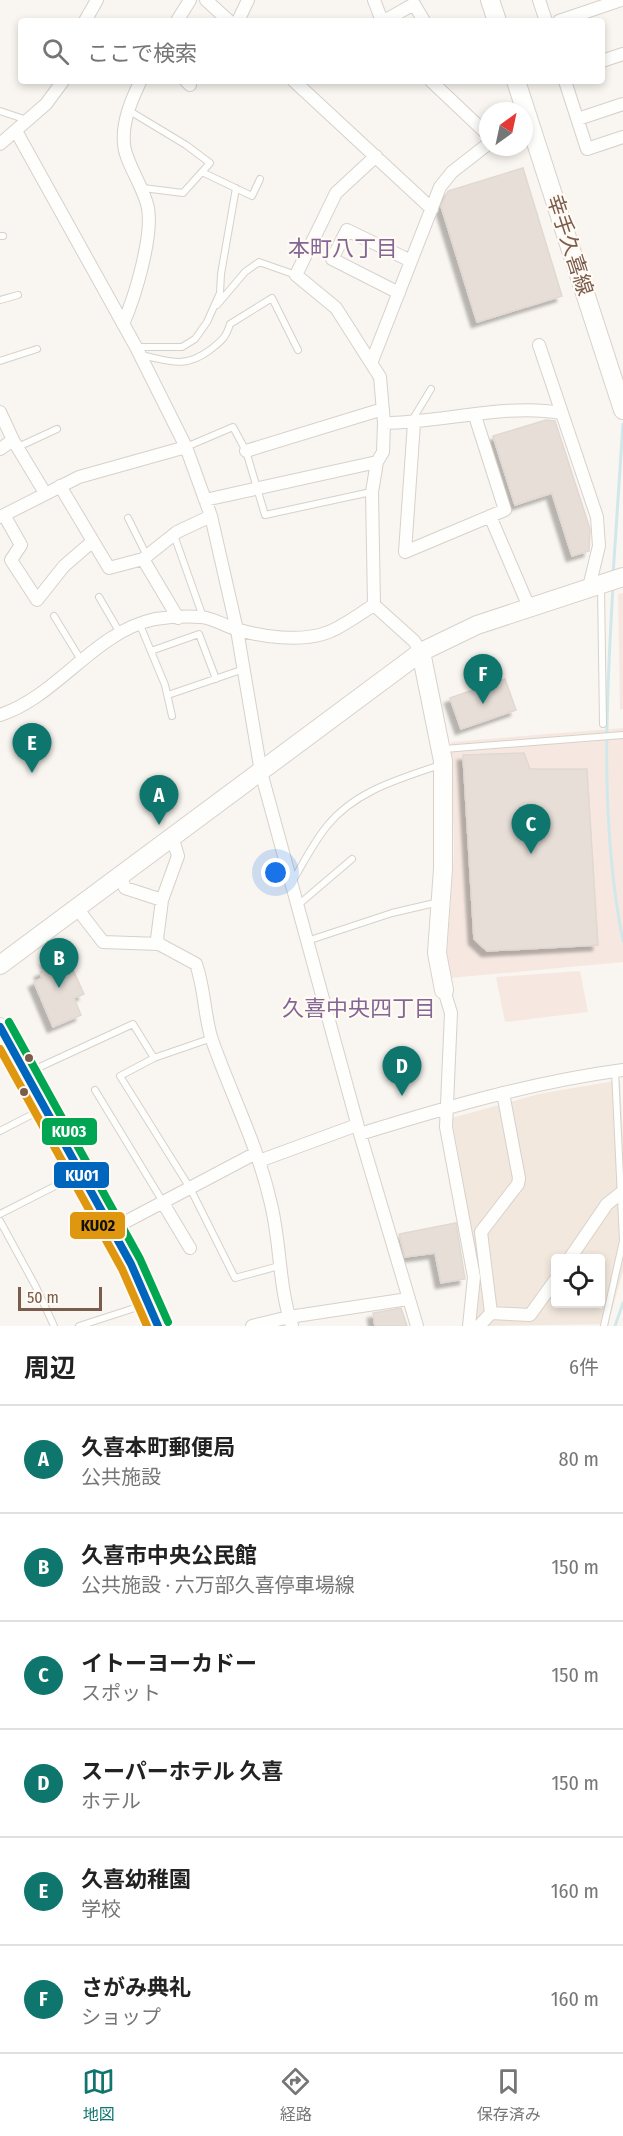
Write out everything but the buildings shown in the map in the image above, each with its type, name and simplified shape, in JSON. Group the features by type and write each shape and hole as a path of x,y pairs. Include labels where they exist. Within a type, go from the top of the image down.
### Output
{"street":[{"path":"87,18 97,0"},
{"path":"179,18 190,0"},
{"path":"206,0 226,18"},
{"path":"239,18 248,0"},
{"path":"374,0 382,18"},
{"path":"490,0 496,18"},
{"path":"539,0 545,18"},
{"path":"568,18 621,0"},
{"path":"388,18 414,4 422,18"},
{"path":"605,60 623,54"},
{"path":"0,144 46,104 61,84"},
{"path":"123,324 134,301 149,224 143,188 124,145 128,110 139,84"},
{"path":"297,84 432,209"},
{"path":"434,84 479,126"},
{"name":"幸手久喜線","path":"517,84 522,102"},
{"path":"566,84 587,149 623,137"},
{"path":"578,119 623,104"},
{"path":"16,131 138,351 186,447 206,500 237,630 261,772 359,1130 417,1326"},
{"name":"幸手久喜線","path":"533,135 623,410"},
{"path":"372,362 440,187 452,172 479,151"},
{"path":"376,156 336,193 296,275 336,308 380,377 384,423 382,452 377,462 372,492 374,605 422,651 442,757 437,953 451,1012 445,1107 446,1127 474,1277 475,1323"},
{"path":"399,293 332,259 347,230 411,261"},
{"path":"539,345 597,517 599,546 595,586"},
{"path":"246,451 383,409"},
{"path":"384,423 412,423 539,409 561,413"},
{"path":"0,412 15,444 45,493"},
{"path":"412,423 405,552 505,510 475,416"},
{"path":"0,449 15,444"},
{"path":"93,541 64,566 37,600 11,560 21,545 2,516 80,477 186,447"},
{"path":"206,500 377,462"},
{"path":"60,486 109,568 145,557 174,534 211,516"},
{"path":"490,516 529,607"},
{"path":"145,557 178,618"},
{"path":"0,965 422,651 477,625 623,577"},
{"path":"0,715 16,710 36,697 81,660 120,633 155,619 203,617 237,630 289,638 326,633 374,605"},
{"path":"159,944 157,939 162,900 178,856 172,836"},
{"path":"120,875 125,888 162,900"},
{"path":"76,908 103,942 159,944 196,964 204,984 212,1038 232,1085 271,1201 279,1266 290,1321"},
{"path":"0,1027 112,1229 158,1326"},
{"path":"112,1229 190,1188 257,1157 556,1080 620,1071"},
{"path":"491,1313 481,1232 518,1184 519,1178 503,1093"},
{"path":"573,1254 607,1204 621,1193"},
{"path":"164,1203 190,1248"},
{"path":"475,1323 491,1313 530,1314 551,1285"},
{"path":"252,1326 408,1299"}],"lane":[{"path":"128,110 186,145 210,163 183,193 143,188"},
{"path":"0,111 27,121"},
{"path":"202,172 252,195 260,179"},
{"path":"138,351 182,347 195,339 211,313 220,293 221,274 236,188"},
{"path":"211,313 245,272 259,262 296,275"},
{"path":"0,300 18,295"},
{"path":"138,351 176,362 195,361 226,338 230,324 272,298 298,350"},
{"path":"0,361 37,349"},
{"path":"412,423 430,389"},
{"path":"186,447 232,427 246,451 255,488 265,515 372,492"},
{"path":"15,444 57,429"},
{"path":"128,518 145,557"},
{"path":"174,534 203,617"},
{"path":"595,586 603,724"},
{"path":"99,597 120,633"},
{"path":"54,616 81,660"},
{"path":"140,625 168,695 172,716"},
{"path":"151,651 198,634 216,679"},
{"path":"168,695 244,669"},
{"path":"291,882 327,826 351,802 442,757 623,735"},
{"path":"297,905 352,859"},
{"path":"307,941 392,913 440,902"},
{"path":"27,1074 133,1024 154,1058"},
{"path":"212,1038 154,1058 120,1076 190,1188 235,1278 279,1266"},
{"path":"604,1326 621,1257 620,1071"},
{"path":"94,1089 164,1203"},
{"path":"0,1131 31,1115"},
{"path":"0,1214 63,1182"},
{"path":"0,1221 36,1287 54,1326"},
{"path":"79,1326 149,1303"}],"shaded area":[{"path":"623,593 623,709 620,710 618,594"},
{"path":"623,728 623,962 450,978 447,954 454,851 451,742"},
{"path":"580,971 588,1012 505,1022 496,977"},
{"path":"620,1080 623,1136 623,1271 608,1324 471,1326 480,1287 452,1118 539,1094"}],"waterway":[{"path":"613,575 623,424"},
{"path":"613,587 607,720 608,809 611,854 623,941"},
{"path":"615,1326 623,1303"}],"transit line":[{"name":"KU03","path":"9,1022 140,1259 168,1322"},
{"name":"KU01","path":"0,1027 131,1264 158,1326"},
{"name":"KU02","path":"0,1049 122,1269 147,1326"}],"place":[{"name":"さがみ典礼","path":"483,704"},
{"name":"久喜幼稚園","path":"32,773"},
{"name":"久喜本町郵便局","path":"159,825"},
{"name":"イトーヨーカドー","path":"531,854"},
{"name":"久喜市中央公民館","path":"59,988"},
{"name":"スーパーホテル 久喜","path":"402,1096"}],"district":[{"name":"本町八丁目","path":"343,248"},
{"name":"久喜中央四丁目","path":"359,1008"}]}
